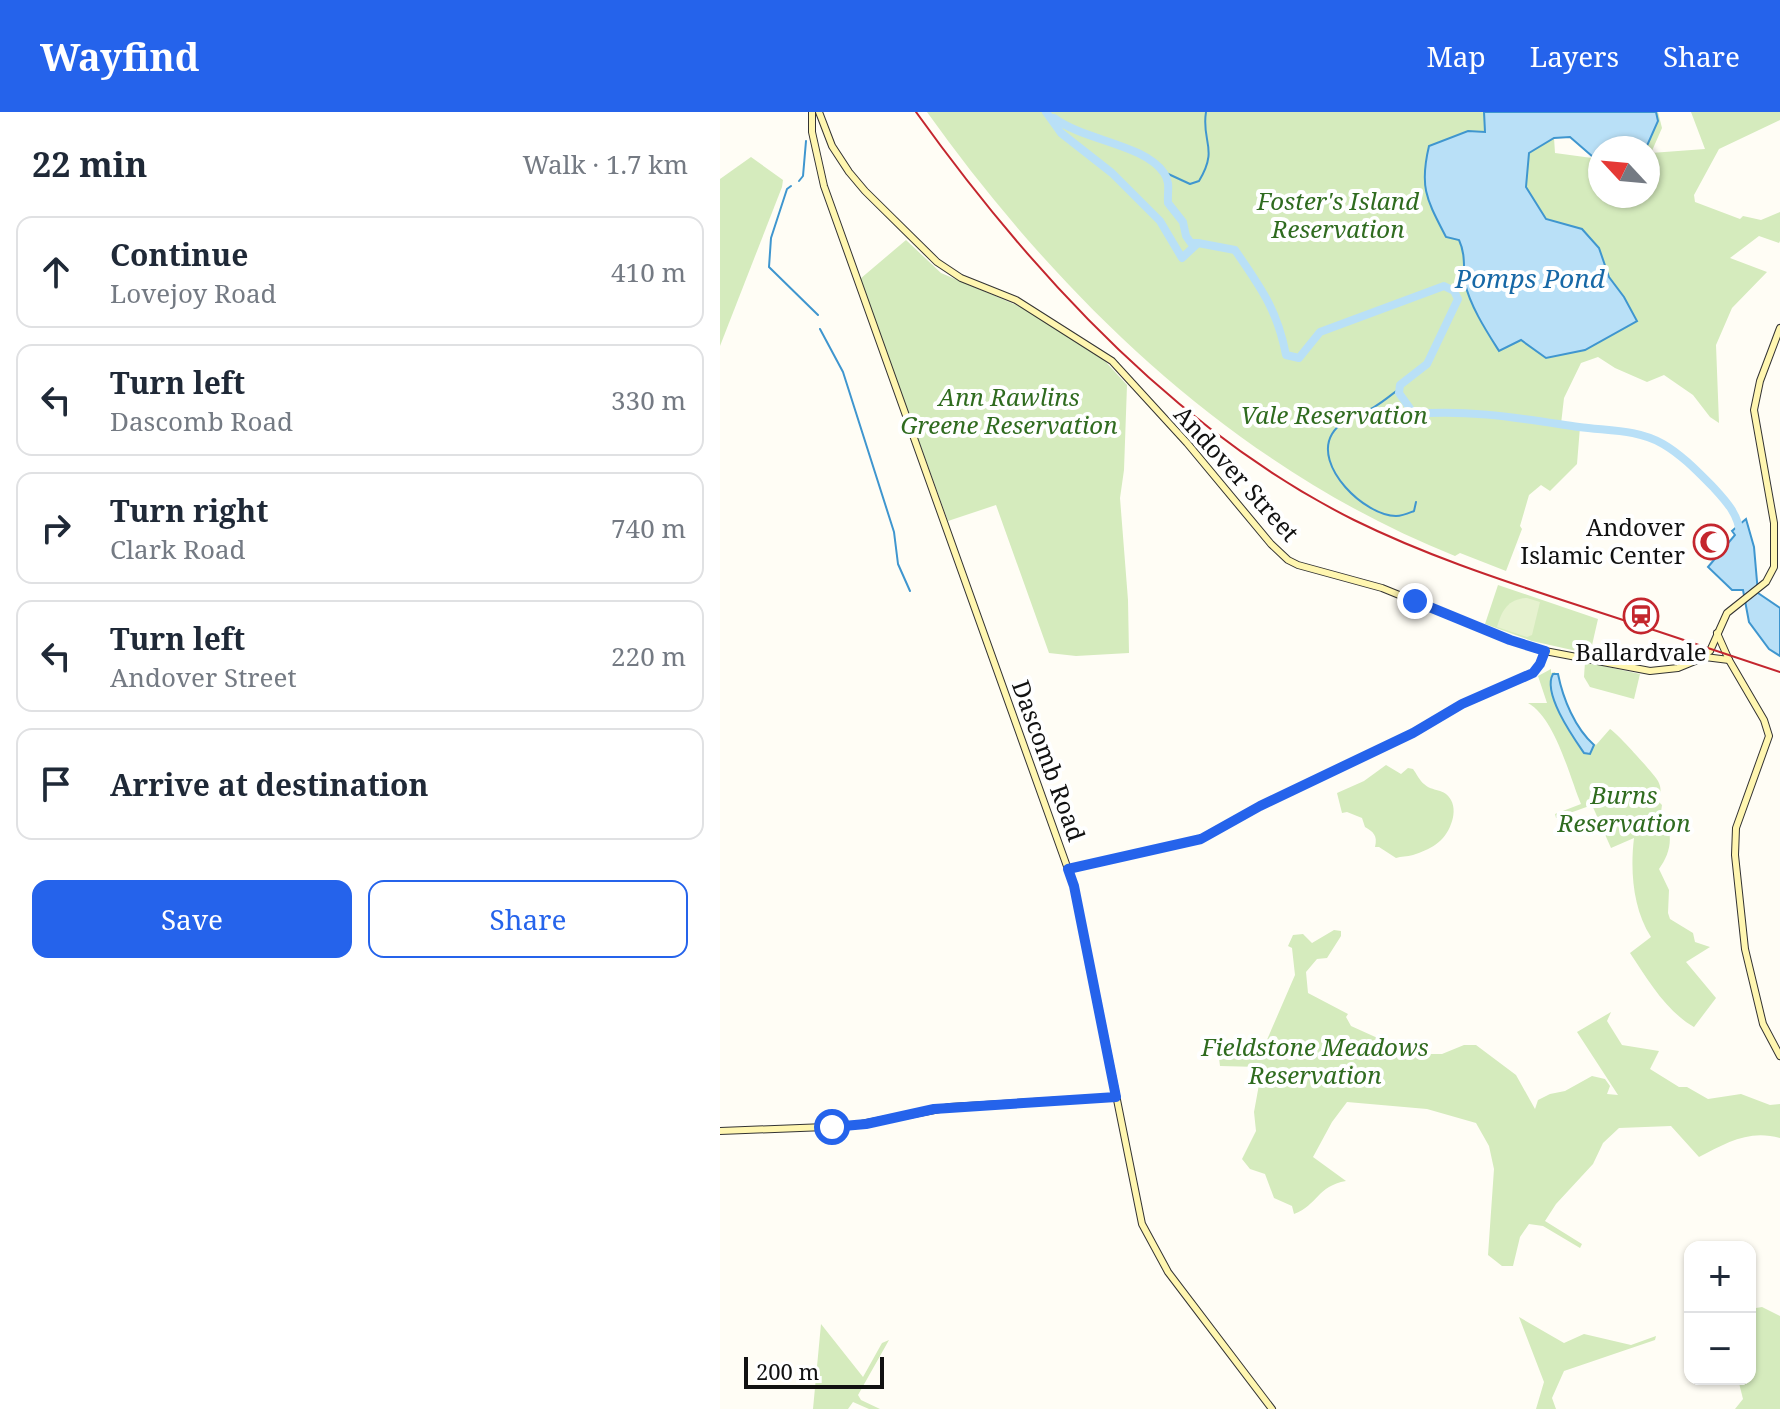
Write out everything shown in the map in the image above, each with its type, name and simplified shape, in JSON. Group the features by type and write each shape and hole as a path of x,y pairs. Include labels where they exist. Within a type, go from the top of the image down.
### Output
{"main road":[{"name":"Dascomb Road","path":"812,112 824,186 1074,886 1142,1224 1154,1249 1272,1409"},
{"name":"Andover Street","path":"819,112 831,144 865,191 950,272 1016,300 1112,361 1288,560 1382,588 1545,651 1653,672 1678,668 1704,657"},
{"path":"816,150 824,127"},
{"path":"816,150 831,144"},
{"path":"1704,657 1710,651 1727,613 1759,588 1772,573 1776,548 1774,523 1754,410 1763,371 1780,328"},
{"path":"1772,573 1779,578"},
{"path":"1717,633 1764,720 1769,736 1736,828 1735,855 1745,949 1763,1024 1780,1056"},
{"path":"1068,869 1201,839 1260,806 1413,733 1462,704 1533,673 1545,651"},
{"path":"1704,657 1729,660"},
{"path":"720,1131 832,1127 866,1124 934,1109 1116,1097"}],"green space":[{"name":"Foster's Island Reservation","path":"927,112 1658,112 1662,128 1658,136 1588,136 1588,153 1570,137 1554,138 1555,153 1588,157 1588,208 1660,208 1660,152 1705,149 1691,112 1780,112 1780,120 1719,149 1694,195 1695,202 1740,219 1743,216 1761,220 1780,212 1779,243 1759,236 1730,258 1767,272 1732,308 1716,345 1719,423 1710,417 1693,395 1664,375 1647,382 1598,357 1581,363 1564,398 1561,424 1580,427 1577,464 1550,491 1541,485 1529,495 1520,526 1522,529 1506,571 1460,553 1455,556 1375,520 1300,476 1228,427 1160,372 1096,313 1036,249"},
{"path":"751,157 783,180 782,187 720,346 720,179"},
{"name":"Ann Rawlins Greene Reservation","path":"906,240 941,273 1023,308 1105,361 1127,385 1120,498 1129,653 1076,656 1049,653 996,505 948,521 860,279"},
{"path":"1498,585 1598,619 1590,654 1532,641 1485,624"},
{"path":"1527,598 1540,602 1532,635 1527,637 1497,627 1507,606"},
{"path":"1585,662 1640,674 1634,699 1590,687 1584,677"},
{"name":"Burns Reservation","path":"1551,669 1575,721 1587,738 1596,745 1610,729 1659,784 1657,800 1662,805 1659,826 1669,831 1670,836 1668,851 1659,869 1669,890 1668,913 1670,919 1693,933 1695,942 1710,947 1686,962 1716,998 1694,1027 1666,1004 1630,953 1651,937 1640,914 1634,889 1634,838 1611,848 1592,805 1556,818 1555,814 1581,804 1553,734 1538,710 1528,703 1547,703 1538,676"},
{"path":"1386,765 1401,774 1408,768 1413,769 1424,784 1448,796 1452,803 1454,809 1448,830 1441,840 1425,851 1396,858 1375,847 1375,837 1365,827 1362,818 1342,813 1337,793 1364,781"},
{"name":"Fieldstone Meadows Reservation","path":"1334,930 1341,931 1341,936 1327,958 1317,959 1306,972 1308,993 1348,1014 1346,1017 1351,1026 1382,1040 1413,1044 1431,1054 1476,1045 1516,1075 1535,1109 1538,1100 1565,1091 1592,1076 1605,1079 1610,1086 1607,1094 1618,1095 1577,1032 1611,1012 1607,1021 1622,1045 1659,1051 1650,1069 1679,1087 1687,1087 1708,1099 1741,1094 1770,1105 1780,1104 1780,1138 1748,1136 1699,1157 1671,1126 1619,1128 1603,1143 1593,1164 1556,1204 1545,1221 1582,1244 1580,1248 1543,1226 1529,1224 1520,1237 1513,1266 1502,1266 1488,1255 1494,1169 1489,1146 1476,1123 1427,1109 1347,1102 1313,1157 1346,1181 1329,1187 1294,1214 1292,1206 1274,1198 1265,1174 1250,1169 1242,1159 1256,1131 1254,1112 1259,1067 1220,1066 1219,1058 1263,1049 1295,975 1292,948 1288,946 1293,935 1303,934 1312,943"},
{"path":"1762,1307 1780,1316 1780,1409 1735,1409 1743,1399 1740,1385 1756,1385 1756,1308"},
{"path":"1519,1317 1564,1343 1584,1334 1631,1345 1656,1336 1655,1340 1564,1371 1552,1398 1556,1409 1536,1409 1544,1382"},
{"path":"821,1324 863,1377 882,1343 889,1340 858,1395 861,1400 880,1409 869,1409 853,1402 848,1409 813,1409"}],"water":[{"name":"Pomps Pond","path":"1484,112 1656,112 1658,121 1651,136 1588,136 1588,153 1570,137 1554,138 1529,153 1526,187 1546,219 1582,229 1599,248 1609,277 1637,321 1585,350 1546,358 1521,340 1499,351 1467,292 1459,240 1446,237 1430,203 1425,183 1429,146 1468,131 1485,132"},
{"path":"1746,519 1754,547 1758,593 1780,608 1780,656 1769,649 1749,622 1743,590 1732,590 1708,567 1735,535 1732,531"},
{"path":"1553,674 1558,674 1571,712 1594,745 1590,754 1584,753 1560,715 1552,692"}],"waterway":[{"path":"1046,112 1061,133 1112,173 1160,221 1182,258 1198,243 1235,250 1273,312 1286,355 1299,358 1320,332 1444,286 1454,291 1458,299 1427,364 1400,385 1399,393 1414,414 1497,416 1622,431 1653,439 1670,448 1719,493 1734,515 1740,535"},
{"path":"1164,172 1190,184 1199,181 1209,153 1206,112"},
{"path":"1054,118 1081,132 1143,155 1155,163 1167,180 1168,203 1183,222 1191,243 1198,243"},
{"path":"799,181 803,176 806,141"},
{"path":"791,186 787,189 771,238 769,267 818,315"},
{"path":"820,329 843,372 894,532 898,564 910,591"},
{"path":"1399,389 1377,405 1345,421 1332,434 1328,447 1336,474 1345,487 1370,508 1399,516 1414,511 1416,502"}],"railway":[{"path":"916,112 1008,230 1058,288 1111,342 1167,394 1226,441 1289,483 1354,520 1433,555 1780,672"}],"place":[{"name":"Andover Islamic Center","path":"1711,542"},
{"name":"Ballardvale","path":"1641,616"}],"route":[{"path":"832,1127 866,1124 934,1109 1116,1097 1068,869 1201,839 1260,806 1413,733 1462,704 1533,673 1540,664 1545,651 1415,601"}],"park label":[{"name":"Vale Reservation","path":"1334,416"}]}
